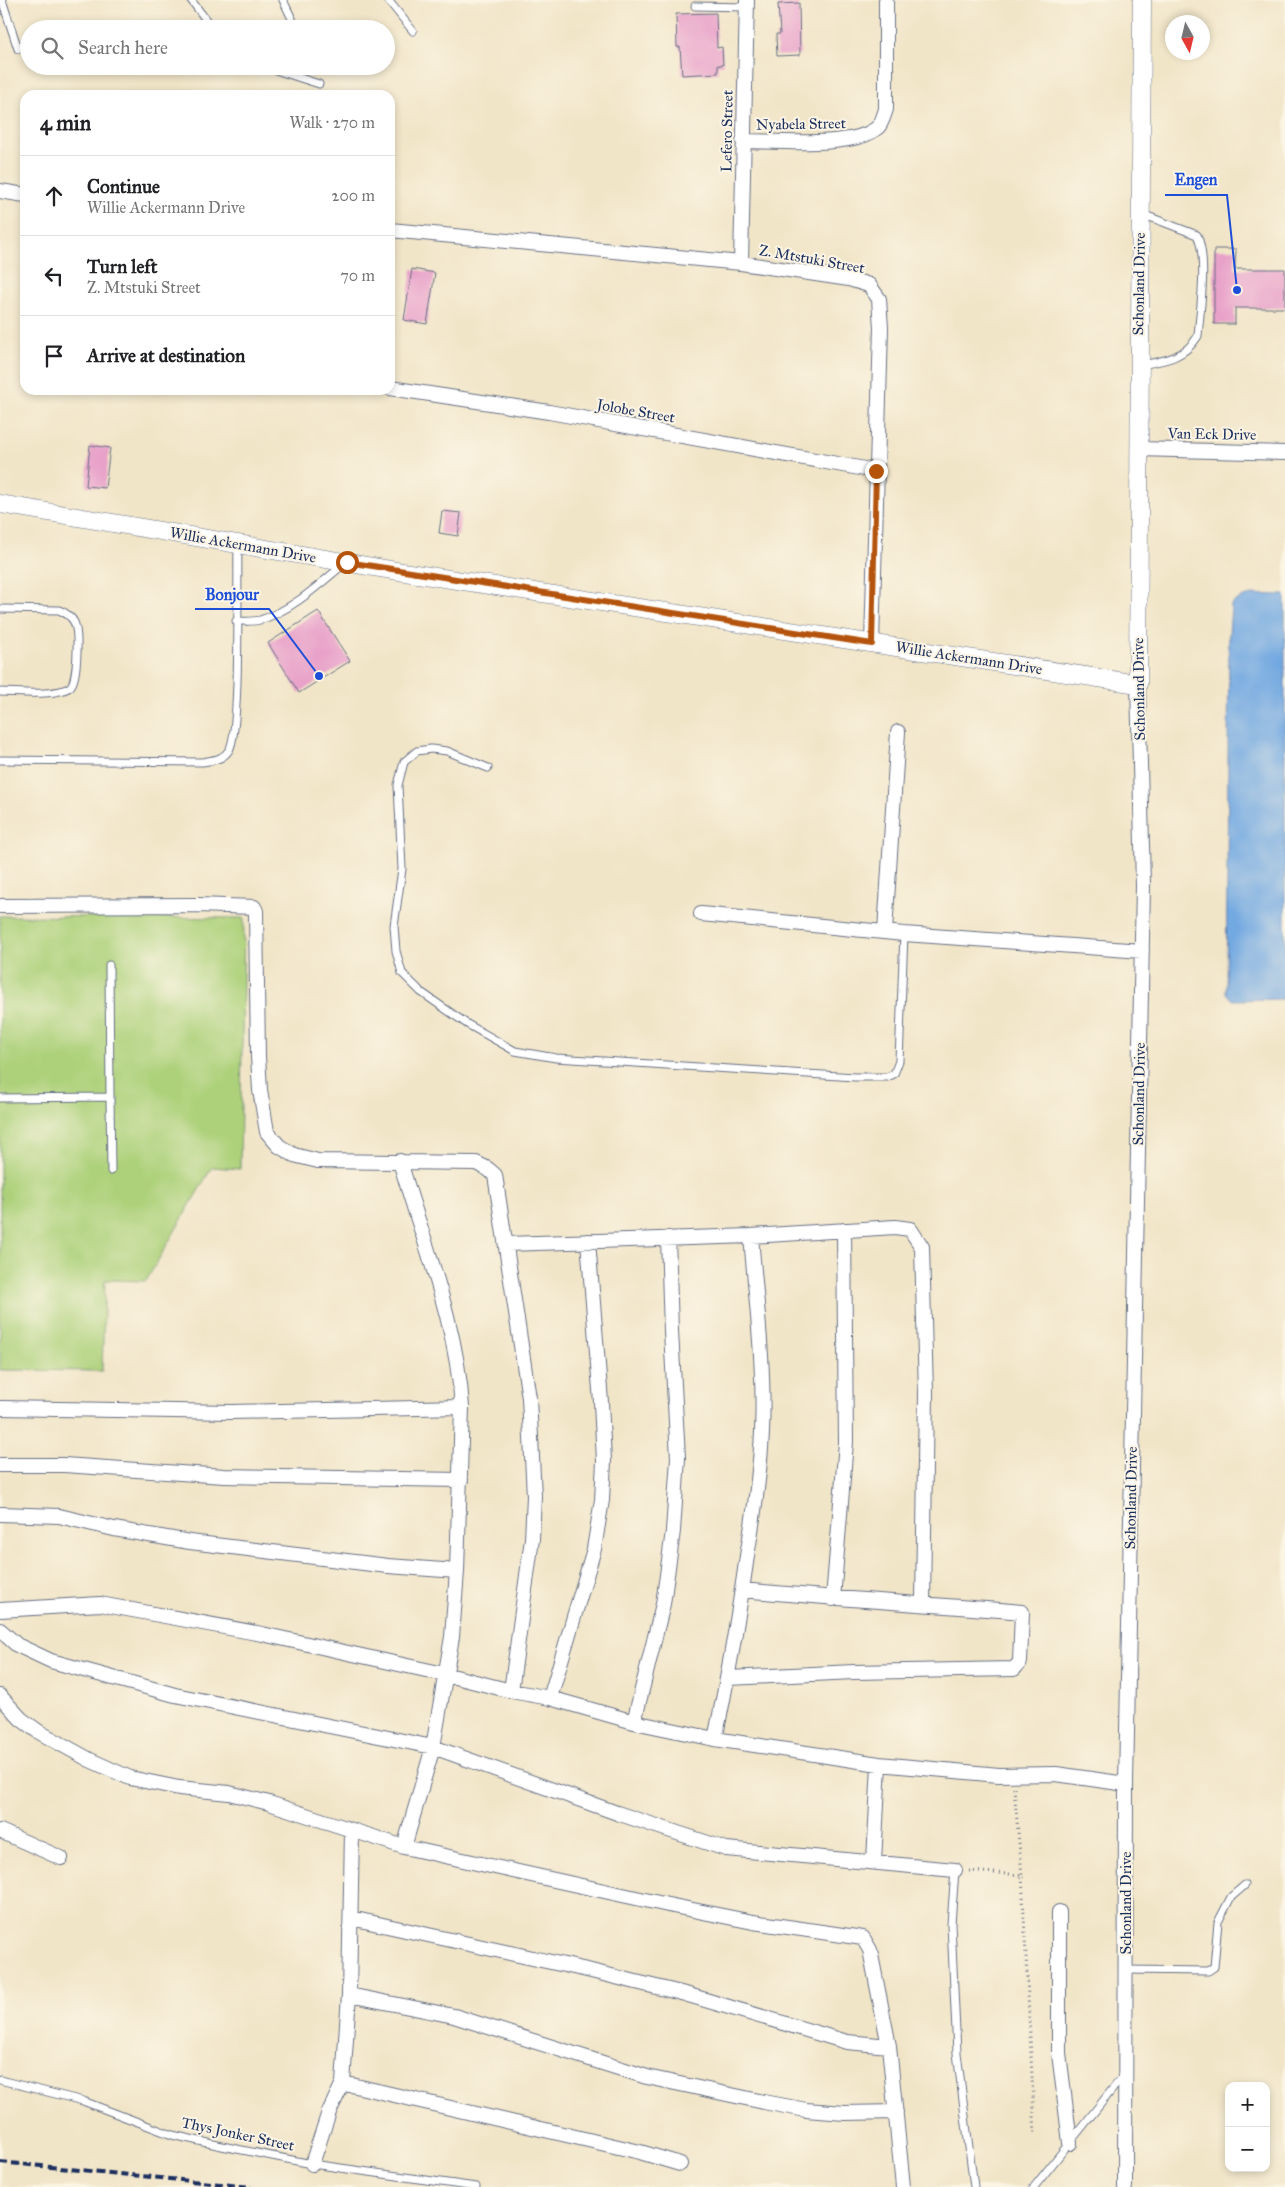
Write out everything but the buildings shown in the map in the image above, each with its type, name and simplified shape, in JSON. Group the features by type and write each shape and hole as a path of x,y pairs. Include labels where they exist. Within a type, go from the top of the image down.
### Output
{"street":[{"name":"Nyabela Street","path":"743,141 854,139 872,132 880,125 886,109 886,0"},
{"name":"Schonland Drive","path":"1125,2187 1126,1784 1143,885 1138,684 1138,366 1142,0"},
{"name":"Lefero Street","path":"741,263 747,3"},
{"path":"0,192 20,194"},
{"name":"Z. Mtstuki Street","path":"395,230 741,263 849,279 869,285 879,299 881,328 872,644"},
{"name":"Jolobe Street","path":"395,389 548,412 876,471"},
{"name":"Van Eck Drive","path":"1138,449 1285,453"},
{"name":"Willie Ackermann Drive","path":"0,504 347,562 1138,684"},
{"path":"886,931 898,732"},
{"path":"0,906 197,905 254,907 256,911 260,1090 267,1132 279,1146 294,1156 318,1161 364,1163 400,1161 476,1164 488,1169 494,1175 497,1183 529,1398 534,1496 532,1539 511,1691"},
{"path":"701,914 904,934 1142,952"},
{"path":"400,1161 440,1290 451,1333 462,1407 457,1572 452,1637 444,1674 433,1748 404,1847"},
{"path":"506,1244 751,1236 895,1227 910,1229 922,1248 926,1393 923,1603"},
{"path":"834,1599 846,1442 844,1230"},
{"path":"715,1739 728,1678 742,1590 755,1503 762,1432 762,1374 751,1236"},
{"path":"634,1722 663,1604 674,1530 678,1458 670,1331 668,1238"},
{"path":"550,1698 594,1549 602,1500 604,1461 601,1402 588,1241"},
{"path":"0,1408 242,1412 462,1407"},
{"path":"0,1465 64,1465 224,1476 460,1480"},
{"path":"0,1514 59,1516 114,1530 190,1542 388,1566 457,1572"},
{"path":"728,1678 854,1672 1014,1669 1020,1662 1022,1612 923,1603 834,1599 742,1590"},
{"path":"0,1610 100,1604 262,1634 444,1674 511,1691 550,1698 634,1722 715,1739 879,1764 1013,1774 1056,1774 1126,1784"},
{"path":"0,1630 17,1645 51,1661 175,1695 433,1748 617,1814 720,1847 746,1852 956,1870"},
{"path":"0,1696 21,1719 39,1732 90,1760 130,1778 179,1788 229,1793 245,1797 404,1847 753,1922 864,1938 870,1950 889,2046 903,2187"},
{"path":"874,1862 879,1764"},
{"path":"0,1831 62,1858"},
{"path":"312,2164 329,2112 343,2084 349,1995 352,1831"},
{"path":"1059,1912 1059,2054 1070,2143"},
{"path":"351,1918 588,1970 685,1994 847,2042 889,2046"},
{"path":"349,1995 454,2016 647,2077 806,2110 845,2114 896,2112"},
{"path":"343,2084 640,2152 680,2164"}],"lane":[{"path":"2,0 18,49"},
{"path":"191,0 206,20"},
{"path":"283,0 293,20"},
{"path":"388,0 413,31"},
{"path":"695,6 747,3"},
{"path":"291,75 319,84"},
{"path":"1138,366 1157,363 1182,354 1194,343 1198,336 1202,276 1202,248 1197,235 1140,213"},
{"path":"0,760 202,762 222,758 230,749 236,717 238,543"},
{"path":"236,621 260,620 281,610 321,583 347,562"},
{"path":"0,609 60,610 66,613 76,628 77,653 74,678 71,686 65,690 52,693 0,692"},
{"path":"488,768 446,751 431,749 417,751 404,762 398,785 402,868 394,926 396,951 402,973 421,992 468,1024 515,1051 556,1058 855,1077 887,1077 894,1074 899,1061 904,934"},
{"path":"109,965 112,1172"},
{"path":"0,1098 110,1097"},
{"path":"956,1870 951,1924 957,2054 974,2187"},
{"path":"1125,1970 1208,1971 1214,1968 1218,1922 1231,1897 1245,1885"},
{"path":"1034,2187 1125,2074"},
{"name":"Thys Jonker Street","path":"0,2080 83,2101 172,2135 312,2164 476,2187"}],"path":[{"path":"1013,1774 1022,1875 1034,2136"},
{"path":"956,1870 1022,1875"}],"green space":[{"path":"0,916 244,918 240,1169 212,1167 146,1281 105,1280 102,1371 0,1370"}],"water":[{"path":"1263,594 1285,595 1285,999 1232,1000 1226,993 1229,634 1231,605 1249,596"}],"railway":[{"path":"0,2162 251,2187"}],"place":[{"name":"Engen","path":"1237,290"},
{"name":"Bonjour","path":"319,676"}],"route":[{"path":"347,562 872,644 876,471"}]}
